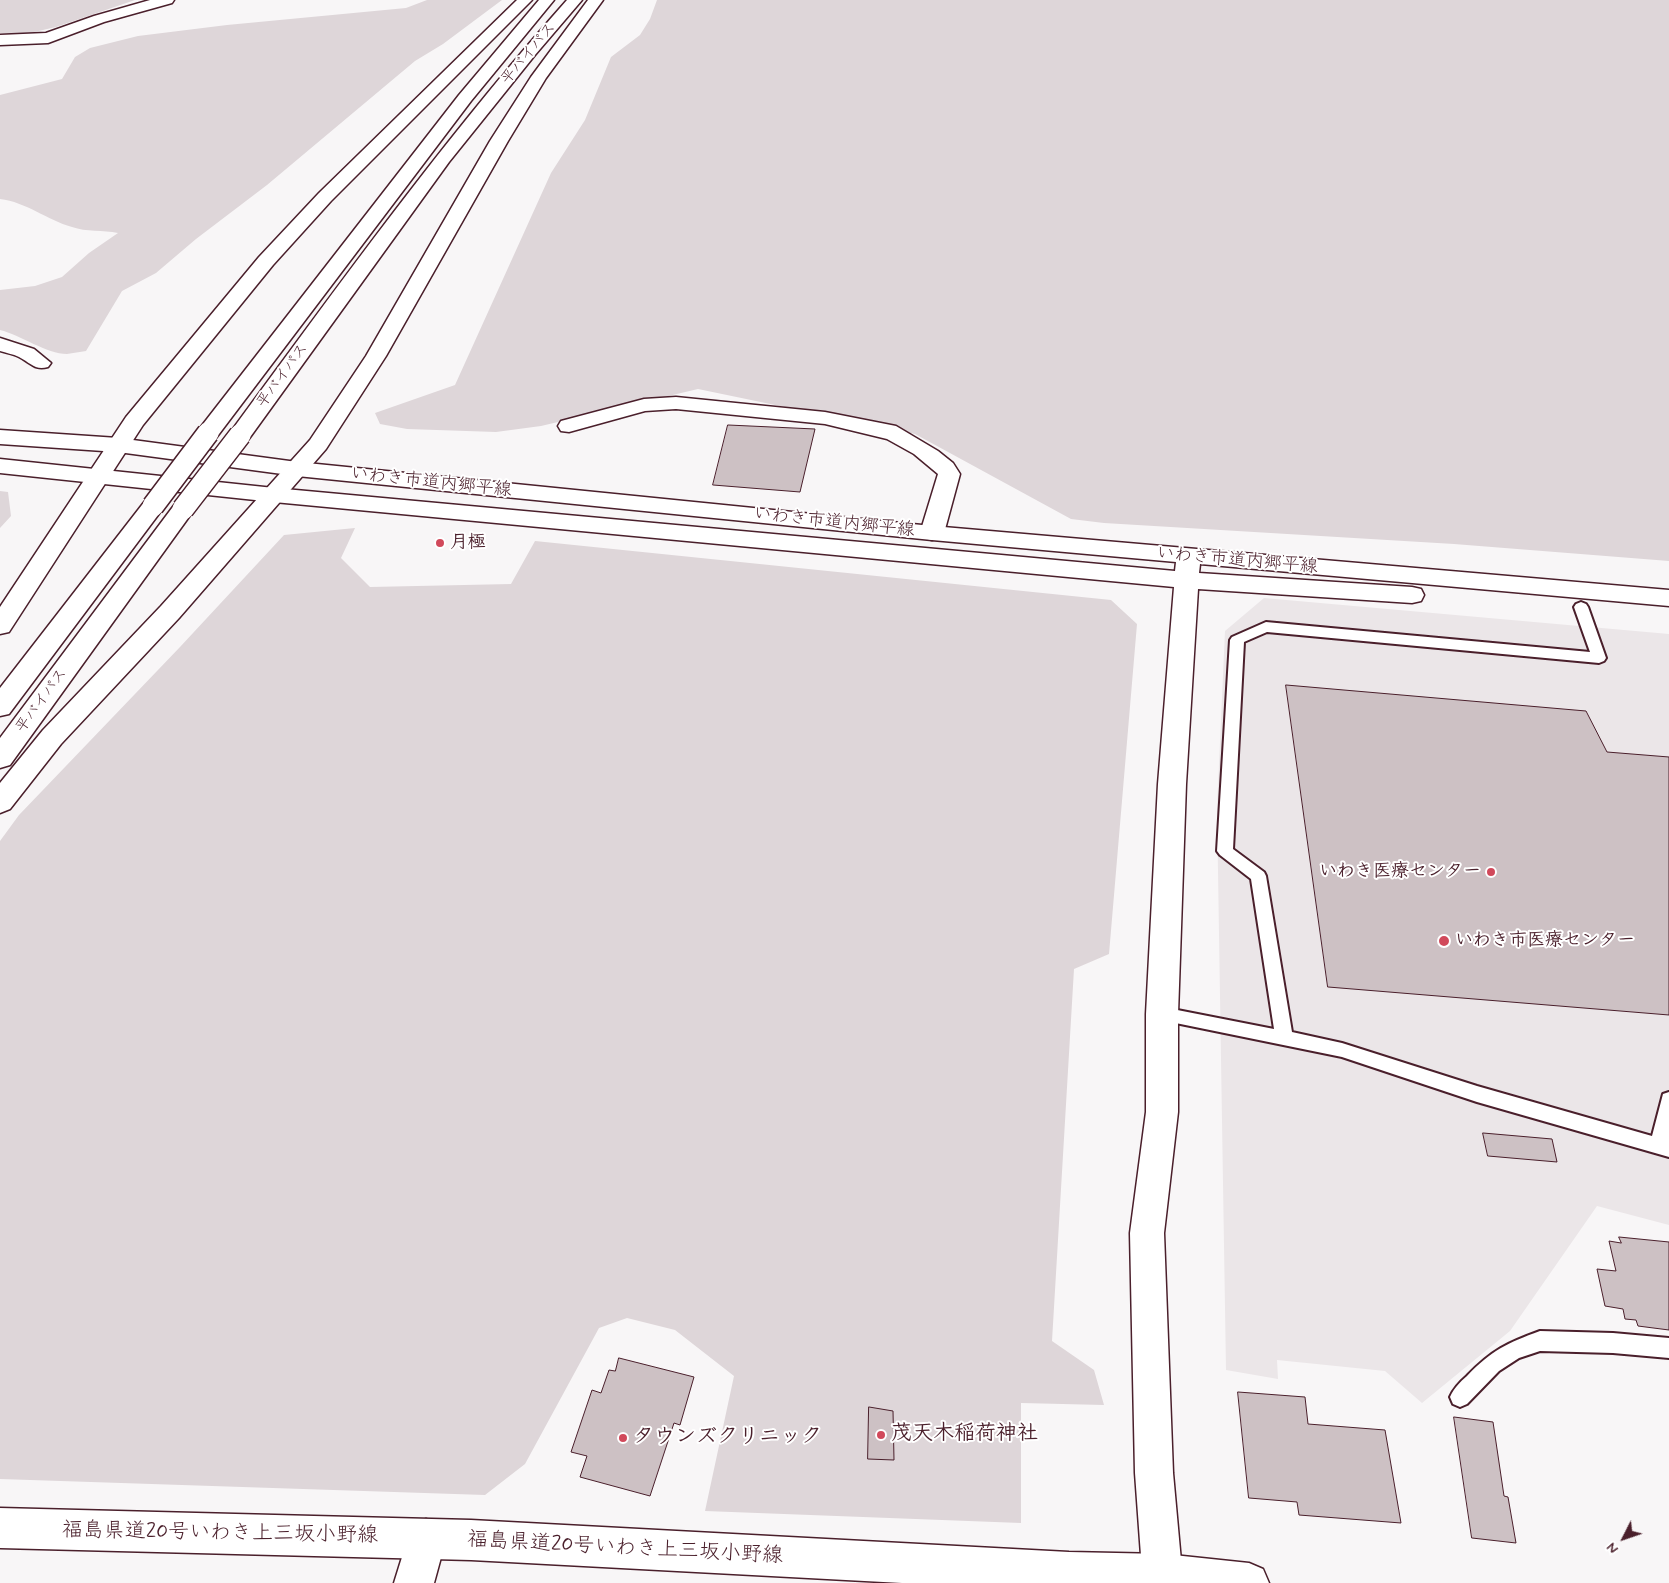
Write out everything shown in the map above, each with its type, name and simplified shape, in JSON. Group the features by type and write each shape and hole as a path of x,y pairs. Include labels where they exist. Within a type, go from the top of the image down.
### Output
{"main road":[{"path":"0,40 48,38 99,19 167,0"},
{"path":"0,626 134,422 266,261 325,197 525,0"},
{"name":"平バイパス","path":"0,707 465,98 547,0"},
{"name":"平バイパス","path":"0,758 437,169 535,44 575,0"},
{"path":"0,802 52,737 170,612 318,444 376,356 499,141 540,77 596,0"},
{"path":"0,344 27,353 41,363"},
{"path":"569,426 644,405 676,404 824,418 888,431 897,434 939,462 950,474 932,534"},
{"name":"いわき市道内郷平線","path":"0,437 118,446 297,469 932,534 1188,568 1669,614"},
{"name":"いわき市道内郷平線","path":"0,466 274,496 1188,568 1669,598"},
{"path":"1163,1578 1154,1473 1147,1233 1162,1112 1162,1014 1172,784 1188,568"},
{"name":"福島県道20号いわき上三坂小野線","path":"0,1528 426,1539 1249,1583"},
{"path":"414,1583 426,1539"}],"lane":[{"path":"1284,1039 1258,876 1225,851 1237,640 1266,627 1599,658 1582,606"},
{"path":"1162,1014 1342,1050 1477,1094 1664,1148 1669,1100"},
{"path":"1460,1397 1492,1364 1514,1350 1540,1340 1613,1343 1669,1348"}],"shaded area":[{"path":"0,0 135,0 56,27 21,35 0,33"},
{"path":"427,0 502,0 443,44 415,61 267,185 196,239 156,273 122,291 86,351 67,354 59,353 42,348 0,330 0,290 35,286 62,277 89,253 118,233 77,229 28,207 0,199 0,95 62,79 75,57 90,48 138,36 227,25 406,8"},
{"path":"657,0 1669,0 1669,561 1454,544 1104,523 1071,519 915,434 698,389 541,426 496,432 407,429 380,424 375,413 455,385 551,173 585,120 611,57 640,35 650,19"},
{"path":"0,491 8,492 11,516 0,528"},
{"path":"355,528 341,558 370,587 511,584 535,541 1111,600 1137,624 1109,954 1074,969 1052,1341 1094,1370 1104,1405 1021,1403 1021,1523 705,1511 734,1376 675,1330 627,1318 599,1328 525,1464 485,1495 0,1479 0,841 19,815 284,535"},
{"name":"いわき市医療センター","path":"1264,598 1669,634 1669,1225 1597,1206 1510,1331 1422,1403 1385,1371 1277,1360 1278,1379 1226,1370 1217,809 1225,631"}],"building":[{"path":"728,425 815,429 800,492 713,485"},
{"name":"いわき医療センター","path":"1286,685 1586,711 1607,752 1669,757 1669,1015 1328,987"},
{"path":"1483,1133 1552,1139 1557,1162 1488,1156"},
{"path":"1619,1237 1669,1242 1669,1330 1638,1326 1636,1320 1625,1319 1623,1309 1605,1306 1597,1269 1616,1271 1609,1241 1621,1243"},
{"name":"タウンズクリニック","path":"619,1358 694,1377 680,1425 674,1423 650,1496 580,1477 587,1456 571,1452 592,1390 601,1393 609,1370 615,1371"},
{"path":"1238,1392 1305,1397 1308,1424 1385,1430 1401,1523 1299,1515 1297,1502 1249,1498"},
{"name":"茂天木稲荷神社","path":"869,1407 893,1411 894,1460 868,1459"},
{"path":"1454,1417 1493,1422 1504,1496 1508,1497 1516,1543 1472,1538"}],"place":[{"name":"月極","path":"440,543"},
{"name":"いわき医療センター","path":"1491,872"},
{"name":"いわき市医療センター","path":"1444,941"},
{"name":"茂天木稲荷神社","path":"881,1435"},
{"name":"タウンズクリニック","path":"623,1438"}]}
